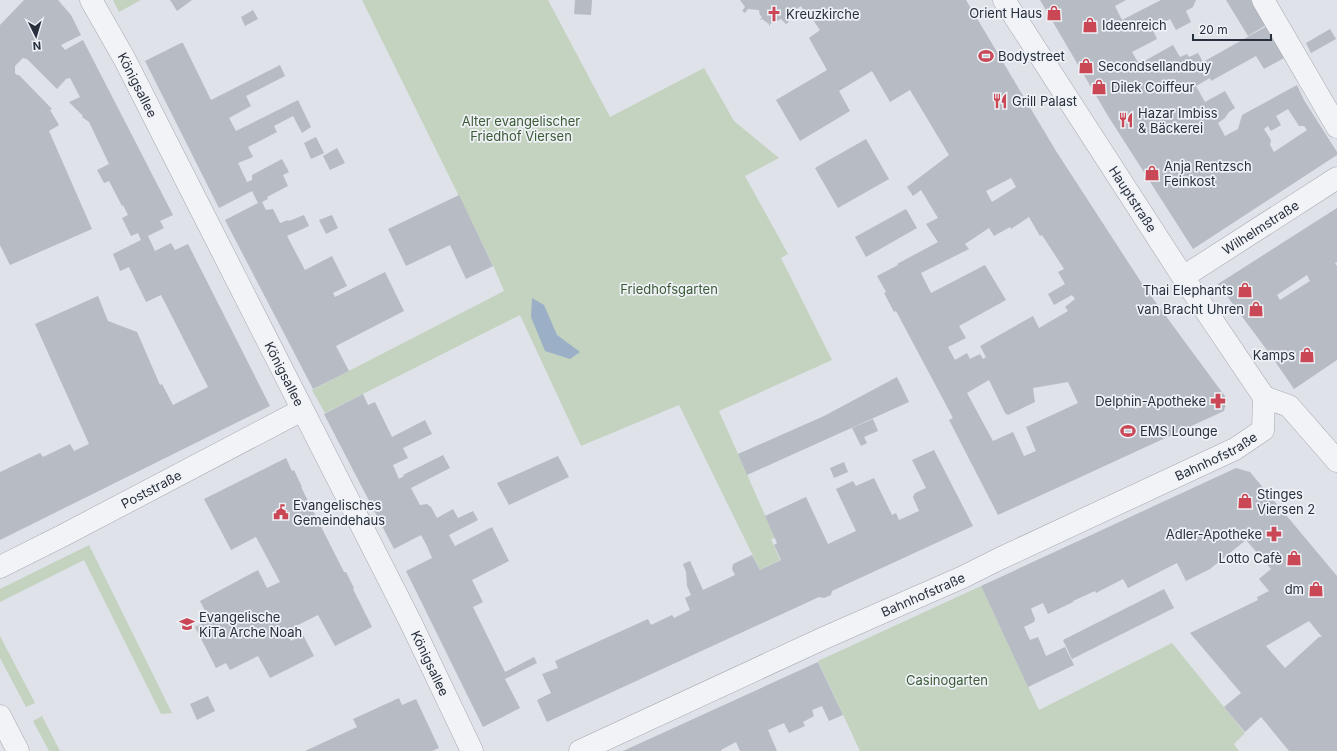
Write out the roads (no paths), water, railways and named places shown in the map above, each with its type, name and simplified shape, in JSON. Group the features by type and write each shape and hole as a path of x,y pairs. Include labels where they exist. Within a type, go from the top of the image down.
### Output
{"street":[{"name":"Königsallee","path":"91,0 128,65 423,648 472,751"},
{"name":"Hauptstraße","path":"1004,0 1183,277 1264,397"},
{"path":"1263,0 1337,127"},
{"name":"Wilhelmstraße","path":"1183,277 1337,178"},
{"path":"1264,397 1289,406 1337,461"},
{"name":"Bahnhofstraße","path":"580,751 824,638 963,577 1235,449 1263,430 1264,397"},
{"name":"Poststraße","path":"0,567 302,410"},
{"path":"0,716 18,751"}],"water":[{"path":"532,298 544,305 557,335 580,352 570,359 545,351 531,317"}],"place":[{"name":"Orient Haus","path":"1054,13"},
{"name":"Kreuzkirche","path":"774,14"},
{"name":"Ideenreich","path":"1090,25"},
{"name":"Bodystreet","path":"986,56"},
{"name":"Secondsellandbuy","path":"1086,66"},
{"name":"Dilek Coiffeur","path":"1099,87"},
{"name":"Grill Palast","path":"1000,101"},
{"name":"Hazar Imbiss & Bäckerei","path":"1126,120"},
{"name":"Anja Rentzsch Feinkost","path":"1152,173"},
{"name":"Thai Elephants","path":"1245,290"},
{"name":"van Bracht Uhren","path":"1256,309"},
{"name":"Kamps","path":"1307,355"},
{"name":"Delphin-Apotheke","path":"1218,401"},
{"name":"EMS Lounge","path":"1128,431"},
{"name":"Stinges Viersen 2","path":"1245,501"},
{"name":"Evangelisches Gemeindehaus","path":"281,512"},
{"name":"Adler-Apotheke","path":"1274,534"},
{"name":"Lotto Cafè","path":"1294,558"},
{"name":"dm","path":"1316,589"},
{"name":"Evangelische KiTa Arche Noah","path":"187,624"}],"park label":[{"name":"Alter evangelischer Friedhof Viersen","path":"521,128"},
{"name":"Friedhofsgarten","path":"669,289"},
{"name":"Casinogarten","path":"947,680"}]}
